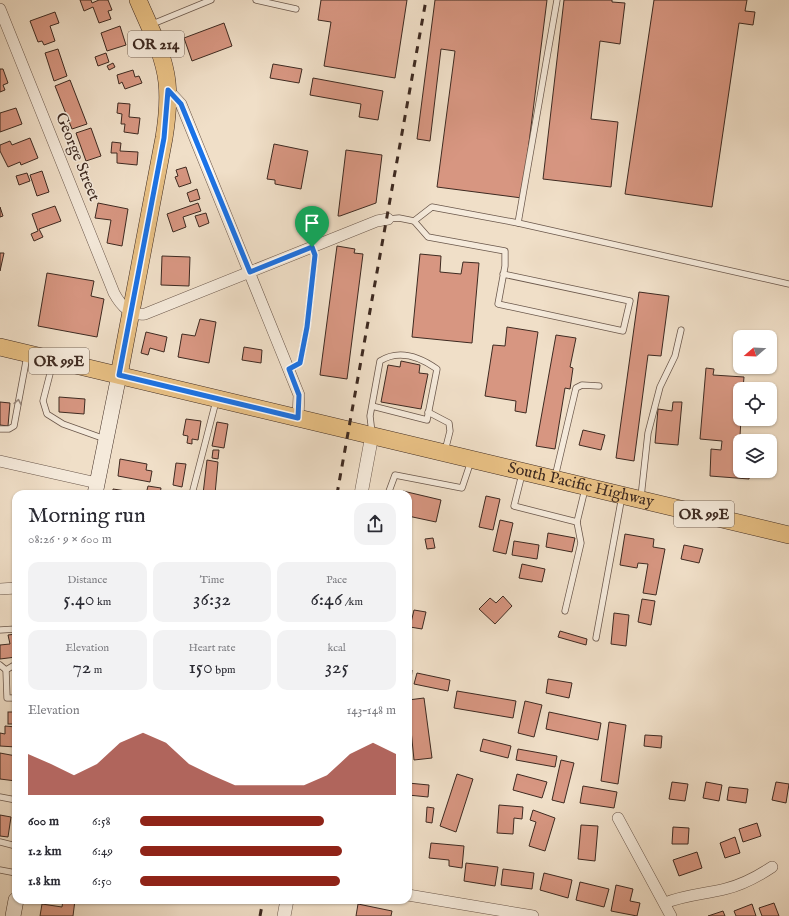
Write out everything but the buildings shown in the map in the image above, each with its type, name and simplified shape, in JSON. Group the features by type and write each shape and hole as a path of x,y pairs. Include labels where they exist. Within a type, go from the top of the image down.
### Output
{"main road":[{"name":"OR 214","path":"119,375 164,138 168,90 164,66 138,0"},
{"name":"OR 99E","path":"0,347 372,435"},
{"path":"96,488 119,375"},
{"name":"South Pacific Highway","path":"372,435 789,535"},
{"path":"13,916 15,904"}],"street":[{"name":"George Street","path":"0,9 114,293 121,306 130,312"},
{"path":"168,90 181,104 289,369 299,395 298,418"},
{"path":"130,312 138,315 145,314 377,221 388,219"},
{"path":"362,490 372,435"},
{"path":"0,461 96,488"},
{"path":"0,589 12,588"},
{"path":"618,818 672,916"},
{"path":"665,903 677,898 731,887 755,878 772,867"},
{"path":"412,896 533,916"},
{"path":"284,916 286,904"}],"lane":[{"path":"148,26 211,0"},
{"path":"256,0 296,9"},
{"path":"518,223 557,0"},
{"path":"414,221 432,207 518,223 789,284"},
{"path":"388,219 399,218 414,221 428,237 505,251 498,304 623,331 630,301 503,274"},
{"path":"289,369 300,363 307,327 315,255 312,247"},
{"path":"640,500 648,433 660,387 675,356 681,330"},
{"path":"0,429 9,429 14,426 27,353"},
{"path":"372,406 426,420 437,369 426,361 397,353 380,360 370,416 372,435"},
{"path":"53,360 43,401 47,414 63,424 106,439"},
{"path":"555,479 576,388 582,385 599,386"},
{"path":"193,490 216,399"},
{"path":"428,412 448,423 450,431 445,453"},
{"path":"389,490 395,475 462,488 472,459"},
{"path":"522,472 514,506 577,522"},
{"path":"566,611 581,543 577,522 586,486"},
{"path":"596,638 622,495"},
{"path":"0,630 12,629"},
{"path":"0,665 6,670 7,698 12,698"},
{"path":"6,670 12,666"},
{"path":"0,797 12,799"},
{"path":"0,842 12,845"},
{"path":"0,870 12,872"}],"railway":[{"path":"338,490 426,0"},
{"path":"260,916 262,904"}],"route":[{"path":"168,90 181,104 250,272 312,247 315,255 307,327 300,363 289,369 300,399 298,418 119,375 164,138 168,90"}]}
